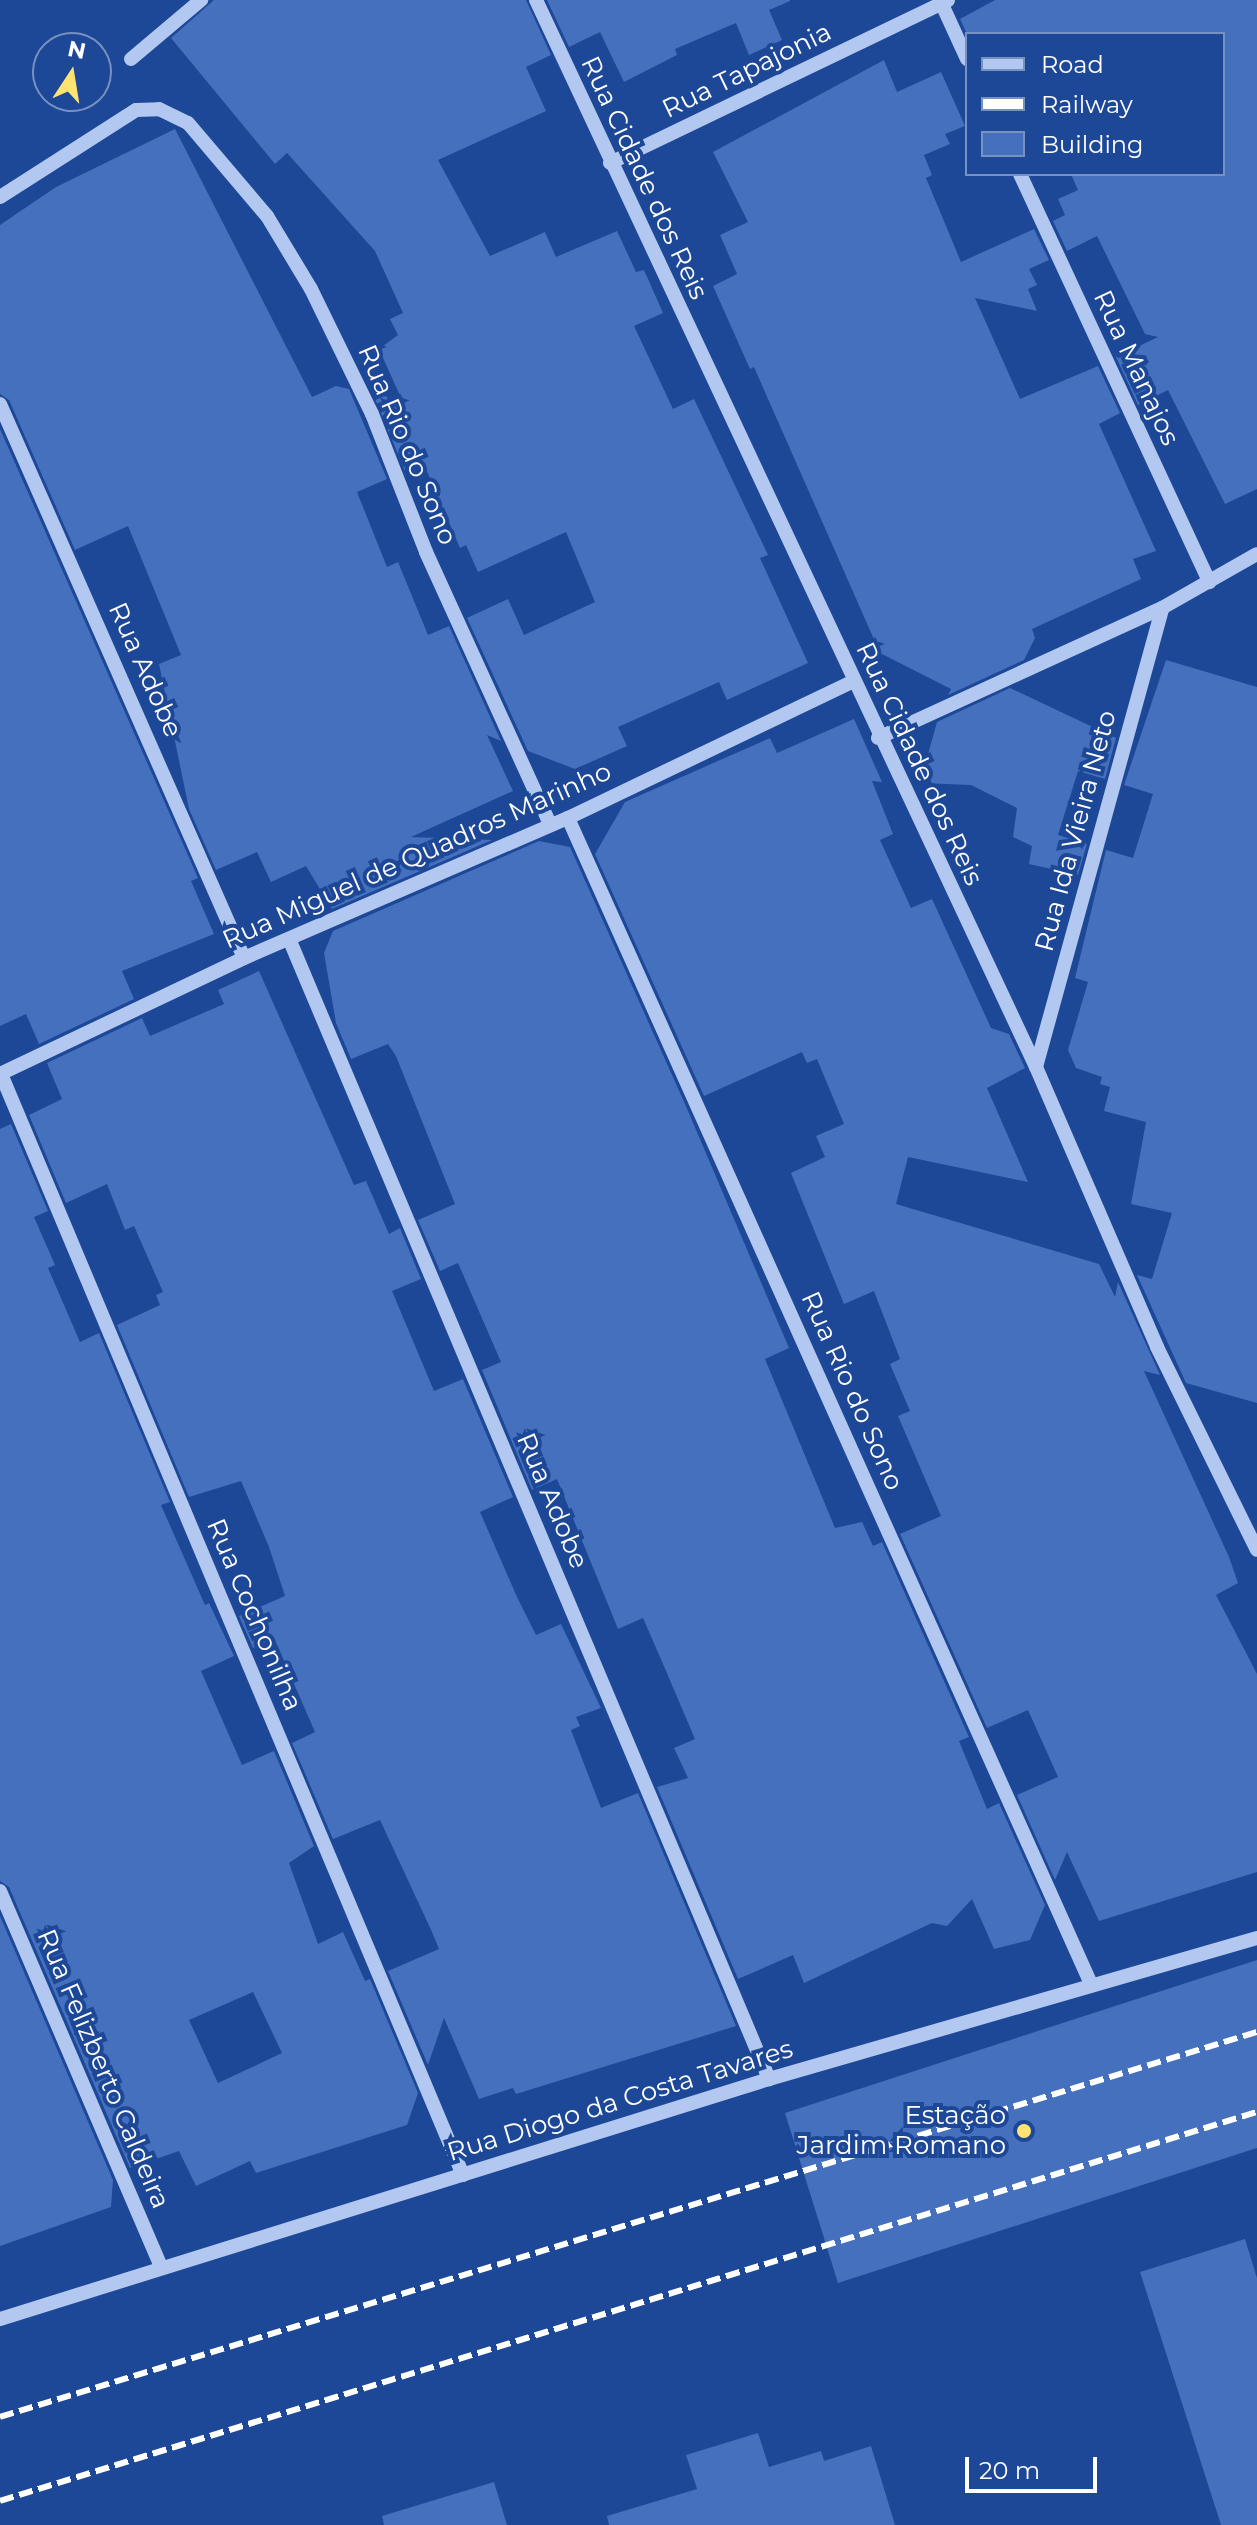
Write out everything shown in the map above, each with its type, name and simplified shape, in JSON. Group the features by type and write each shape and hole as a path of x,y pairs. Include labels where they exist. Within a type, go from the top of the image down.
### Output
{"street":[{"path":"131,59 201,0"},
{"name":"Rua Cidade dos Reis","path":"536,0 878,738 1036,1067 1157,1347 1257,1550"},
{"path":"943,1 965,54"},
{"name":"Rua Tapajonia","path":"610,163 943,1"},
{"name":"Rua Rio do Sono","path":"0,197 136,110 175,113 267,216 311,289 372,414 463,638 550,824"},
{"name":"Rua Manajos","path":"1021,176 1209,582"},
{"name":"Rua Adobe","path":"0,404 244,958"},
{"path":"878,738 1162,608 1257,554"},
{"name":"Rua Ida Vieira Neto","path":"1036,1067 1162,608"},
{"name":"Rua Miguel de Quadros Marinho","path":"0,1074 244,958 290,941 568,818 854,681"},
{"name":"Rua Rio do Sono","path":"568,818 1091,1984"},
{"name":"Rua Adobe","path":"290,941 769,2079"},
{"name":"Rua Cochonilha","path":"0,1074 463,2175"},
{"name":"Rua Felizberto Caldeira","path":"0,1891 161,2266"},
{"name":"Rua Diogo da Costa Tavares","path":"0,2319 161,2266 769,2079 1257,1938"}],"building":[{"path":"214,0 526,0 551,55 526,67 546,111 438,160 490,256 545,232 556,257 617,231 636,272 644,270 663,313 634,326 673,409 694,399 768,555 760,558 808,663 727,700 719,682 618,727 627,746 575,769 528,751 467,618 508,599 524,635 595,602 566,532 478,572 466,545 460,548 423,462 405,471 373,394 402,400 379,349 398,335 390,319 403,313 375,251 287,153 275,164 171,38"},
{"path":"547,0 790,1 769,10 782,40 749,55 736,23 675,49 677,55 624,82 600,32 569,47"},
{"path":"995,0 1257,0 1257,489 1225,504 1168,390 1138,405 1116,357 1158,337 1145,334 1097,236 1067,251 1053,221 1065,215 1058,199 1078,190 1072,176 1225,176 1225,32 966,32 960,19"},
{"path":"884,60 897,92 941,72 965,126 945,134 950,144 924,155 932,175 926,178 961,262 1034,229 1049,260 1029,269 1037,285 1028,289 1037,311 975,298 1020,399 1098,366 1120,413 1099,424 1156,551 1133,559 1141,579 1032,629 1035,638 1024,660 948,695 951,689 880,653 754,367 750,369 713,286 737,274 720,235 748,222 713,152"},
{"path":"175,129 312,397 336,386 349,389 387,479 357,492 387,567 398,562 428,635 449,626 501,741 487,735 513,791 411,837 492,840 332,909 306,866 271,882 257,852 216,870 189,809 159,664 181,655 128,526 75,550 9,400 0,394 0,225 56,187"},
{"path":"0,429 198,878 191,881 214,934 122,971 134,999 39,1044 26,1014 0,1026"},
{"path":"1166,660 1257,687 1257,1403 1186,1383 1137,1275 1152,1279 1172,1213 1131,1204 1146,1122 1104,1111 1110,1087 1100,1084 1102,1077 1076,1068 1068,1050 1088,982 1075,978 1106,850 1133,858 1153,794 1124,785"},
{"path":"1010,688 1116,738 1105,779 1078,771 1058,835 1087,844 1078,875 1029,864 1032,846 1013,837 1017,808 971,785 920,783 937,722"},
{"path":"854,719 882,782 872,781 893,834 880,840 911,908 932,899 991,1028 1009,1034 1025,1068 987,1088 1028,1182 908,1157 896,1204 1099,1264 1115,1297 1118,1282 1160,1375 1144,1371 1229,1557 1238,1583 1216,1595 1257,1674 1257,1872 1099,1921 1067,1852 1055,1880 1017,1795 1058,1777 1028,1710 987,1728 900,1534 941,1516 898,1416 910,1411 890,1364 900,1359 874,1291 844,1304 791,1173 825,1157 816,1136 844,1124 817,1059 807,1063 802,1052 704,1096 595,854 625,802 770,738 777,753"},
{"path":"539,841 570,847 685,1104 789,1348 765,1359 835,1528 862,1522 873,1546 882,1542 969,1737 959,1741 987,1809 999,1803 1045,1905 1030,1940 994,1949 972,1899 947,1926 932,1923 804,1983 793,1955 738,1979 657,1787 688,1778 674,1748 695,1739 643,1618 618,1629 557,1479 532,1490 482,1370 501,1362 458,1263 440,1271 418,1220 455,1204 396,1056 388,1044 351,1059 336,1023 324,953 333,931"},
{"path":"259,971 354,1185 366,1181 389,1234 400,1228 421,1279 392,1291 434,1391 463,1379 513,1497 480,1512 517,1597 536,1635 561,1624 601,1708 576,1717 580,1726 571,1730 601,1808 638,1793 736,2026 516,2094 513,2088 479,2099 444,2018 428,2065 388,1971 439,1949 432,1932 380,1820 333,1839 292,1743 315,1732 274,1638 253,1648 239,1616 285,1596 269,1547 241,1481 189,1497 117,1325 160,1305 156,1295 163,1292 134,1226 125,1230 107,1184 66,1203 29,1115 62,1099 47,1063 142,1018 150,1036 224,1004 218,990"},
{"path":"11,1124 48,1211 34,1217 55,1265 48,1268 80,1342 99,1333 170,1502 161,1505 205,1605 209,1603 234,1656 201,1671 242,1765 274,1751 314,1846 289,1863 318,1944 343,1932 365,1981 370,1979 418,2093 407,2125 256,2173 250,2161 196,2186 179,2151 130,2168 9,1887 0,1881 0,1129","holes":["253,1992 282,2053 218,2083 189,2020"]},
{"path":"0,1916 113,2180 111,2207 0,2246"},
{"name":"Estação Jardim Romano","path":"1257,1960 1257,2148 838,2283 785,2113"},
{"path":"1245,2239 1257,2278 1257,2525 1221,2525 1140,2272"},
{"path":"758,2433 769,2467 821,2451 824,2461 871,2446 895,2525 609,2525 607,2516 697,2489 686,2455"},
{"path":"494,2482 507,2525 384,2525 382,2516"}],"railway":[{"path":"0,2417 1257,2032"},
{"path":"0,2501 1257,2112"}],"place":[{"name":"Estação Jardim Romano","path":"1024,2131"}]}
